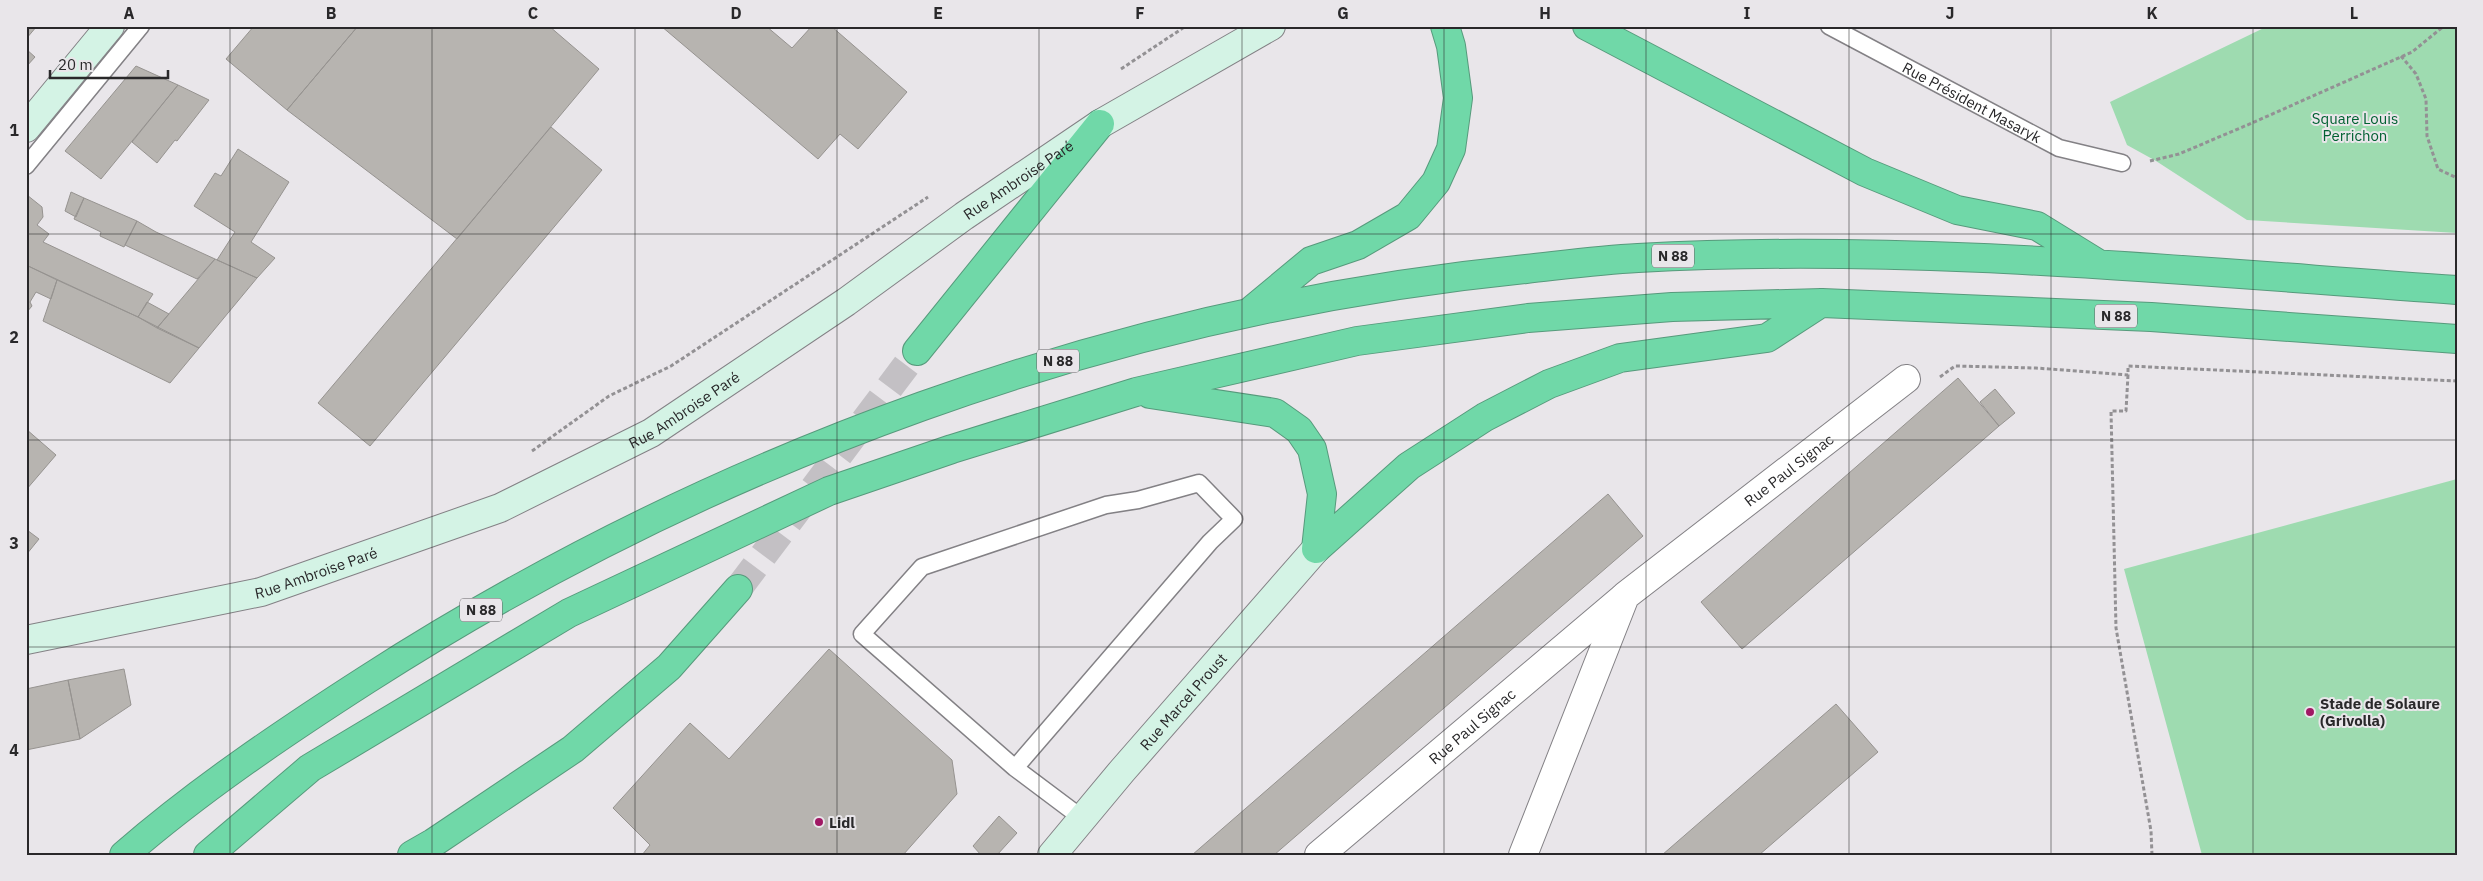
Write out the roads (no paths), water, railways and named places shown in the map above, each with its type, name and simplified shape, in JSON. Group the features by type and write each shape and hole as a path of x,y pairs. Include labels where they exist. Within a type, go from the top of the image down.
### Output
{"highway":[{"path":"1249,313 1311,261 1358,245 1408,216 1436,182 1451,149 1458,98 1451,46 1445,26"},
{"path":"1588,26 1865,172 1957,210 2037,226 2100,265"},
{"path":"917,351 1100,124"},
{"name":"N 88","path":"124,855 150,832 287,731 437,634 553,570 678,509 809,449 914,409 1034,368 1173,329 1364,289 1477,274 1631,258 1780,252 1893,254 2100,265 2457,290"},
{"path":"1316,549 1409,466 1485,417 1549,384 1620,358 1767,338 1822,303"},
{"name":"N 88","path":"208,855 310,768 568,613 829,491 952,449 1136,392 1357,341 1528,318 1672,307 1822,303 2151,317 2457,339"},
{"path":"1136,392 1275,413 1299,430 1312,449 1322,494 1316,549"},
{"path":"412,855 433,843 573,748 669,667 738,589"}],"main road":[{"path":"26,128 110,26"},
{"name":"Rue Ambroise Paré","path":"26,640 261,592 500,508 651,433 846,302 964,216 1100,124 1271,26"},
{"name":"Rue Marcel Proust","path":"1052,855 1122,771 1316,549"}],"street":[{"name":"Rue Paul Signac","path":"1319,855 1625,596 1906,380"},
{"path":"1523,855 1625,596"}],"lane":[{"path":"26,166 141,26"},
{"name":"Rue Président Masaryk","path":"1829,26 2058,148 2122,163"},
{"path":"1015,768 1210,542 1234,519 1199,483 1138,500 1106,505 922,567 862,634 1015,768 1083,819"}],"tunnel":[{"path":"738,589 917,351"}],"place":[{"name":"Stade de Solaure (Grivolla)","path":"2310,712"},
{"name":"Lidl","path":"819,822"}],"park label":[{"name":"Square Louis Perrichon","path":"2355,126"}]}
